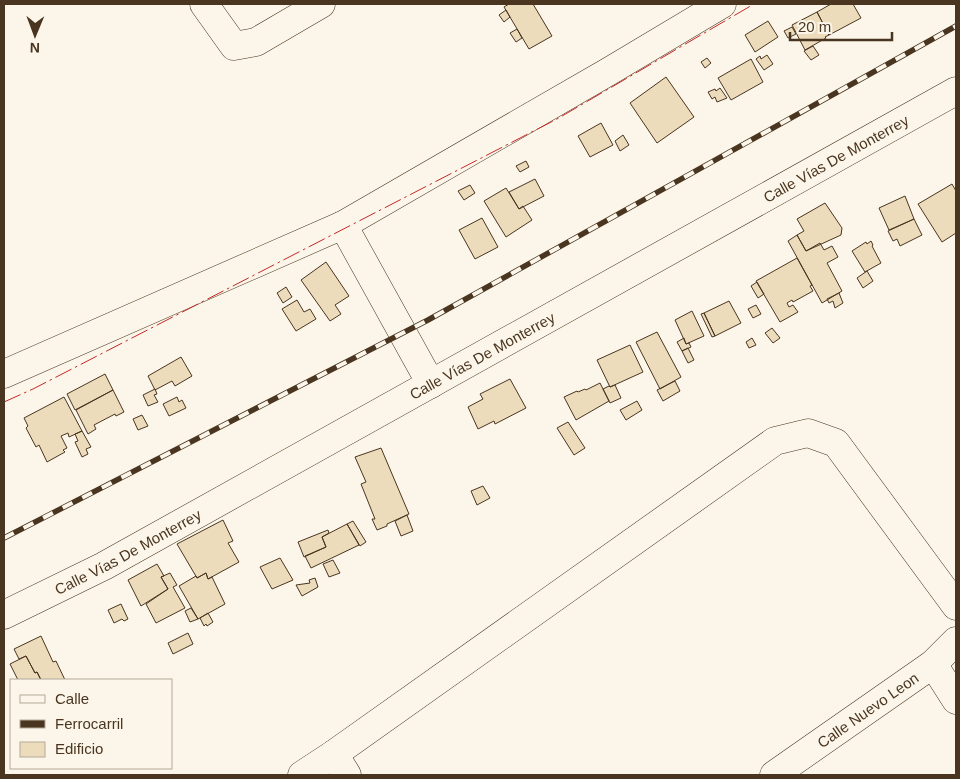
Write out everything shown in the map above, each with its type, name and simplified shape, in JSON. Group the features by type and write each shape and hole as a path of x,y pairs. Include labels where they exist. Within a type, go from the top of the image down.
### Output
{"street":[{"path":"204,4 234,46 256,42 321,4"},
{"path":"4,374 343,225 722,4"},
{"name":"Calle Vías De Monterrey","path":"4,615 104,566 956,91"},
{"path":"343,225 431,384"},
{"path":"302,775 340,765 775,441 808,433 836,443 956,606"},
{"name":"Calle Nuevo Leon","path":"774,775 933,664 956,641"},
{"path":"933,664 956,700"}],"building":[{"path":"509,4 533,4 552,36 529,49 504,7"},
{"path":"831,4 853,4 861,18 829,35 817,12"},
{"path":"506,10 510,17 504,22 499,15"},
{"path":"817,12 829,35 805,50 792,25"},
{"path":"768,21 778,37 755,52 745,35"},
{"path":"792,27 796,34 788,38 784,31"},
{"path":"517,29 522,38 516,42 510,33"},
{"path":"813,46 819,55 811,60 804,51"},
{"path":"767,55 773,64 764,70 756,59 760,56 761,59"},
{"path":"707,58 711,63 705,68 701,62"},
{"path":"751,59 763,82 731,100 718,78"},
{"path":"666,77 694,117 657,143 630,103"},
{"path":"720,88 727,98 717,102 715,97 712,99 708,92 715,89 716,91"},
{"path":"601,123 613,145 590,157 578,136"},
{"path":"623,135 629,145 620,151 615,141"},
{"path":"526,161 529,167 520,172 516,166"},
{"path":"535,179 544,196 519,209 509,192"},
{"path":"952,184 956,191 956,233 942,242 918,204"},
{"path":"470,185 475,193 464,200 458,191"},
{"path":"506,188 519,209 523,206 532,220 506,237 484,201"},
{"path":"905,196 914,219 889,230 879,208"},
{"path":"825,203 842,228 841,235 806,251 797,235 804,231 797,219"},
{"path":"482,218 498,247 475,259 459,230"},
{"path":"914,219 922,235 900,246 897,239 893,241 888,231"},
{"path":"797,235 806,251 820,243 824,250 832,246 838,257 827,263 842,291 822,303 788,241"},
{"path":"871,241 881,263 865,272 852,251"},
{"path":"797,258 812,285 810,286 813,291 793,302 792,300 787,303 789,307 793,305 798,312 780,322 756,281"},
{"path":"326,262 349,296 335,305 341,314 330,321 301,280"},
{"path":"867,271 873,281 863,288 857,278"},
{"path":"757,282 764,294 758,298 751,286"},
{"path":"286,287 292,297 283,303 277,293"},
{"path":"839,293 843,303 835,308 833,301 829,303 827,299"},
{"path":"297,300 304,312 310,309 316,319 296,331 282,309"},
{"path":"729,301 741,323 715,336 704,313"},
{"path":"756,305 761,314 753,318 748,309"},
{"path":"692,311 704,336 686,344 675,320"},
{"path":"704,313 715,336 712,337 701,314"},
{"path":"772,328 780,338 773,343 765,333"},
{"path":"657,332 681,377 660,389 636,342"},
{"path":"684,338 686,344 689,343 691,347 682,351 677,342"},
{"path":"752,338 756,345 749,348 746,342"},
{"path":"630,345 643,372 610,387 597,360"},
{"path":"688,348 694,360 688,363 682,351"},
{"path":"181,357 192,376 175,386 172,381 155,390 148,376"},
{"path":"105,374 113,390 75,410 67,394"},
{"path":"510,379 526,408 495,424 494,421 478,429 468,407 483,399 480,394"},
{"path":"675,381 680,391 663,401 657,390"},
{"path":"600,383 609,401 576,420 564,397"},
{"path":"615,385 621,398 610,403 603,389"},
{"path":"155,389 157,394 154,395 158,402 148,406 143,395"},
{"path":"113,390 124,412 116,416 115,414 94,425 96,429 88,434 76,410"},
{"path":"64,397 82,431 69,437 68,433 61,436 67,448 63,450 65,452 47,462 39,445 36,447 26,428 28,426 24,418"},
{"path":"177,397 179,402 182,400 186,408 169,416 163,404"},
{"path":"637,401 642,410 626,420 620,410"},
{"path":"142,415 148,426 138,430 133,419"},
{"path":"568,422 585,448 574,455 557,428"},
{"path":"82,431 91,447 86,449 88,454 82,457 75,442 78,441 75,434"},
{"path":"381,448 409,514 377,530 372,519 375,519 361,484 366,482 355,457"},
{"path":"483,486 490,498 477,505 471,491"},
{"path":"407,515 413,531 401,536 395,521"},
{"path":"223,520 233,541 228,543 239,562 208,579 206,573 197,578 177,544"},
{"path":"353,521 366,542 360,546 347,524"},
{"path":"347,524 359,545 311,568 305,556 326,547 322,537"},
{"path":"328,530 329,533 322,537 326,547 304,557 298,542"},
{"path":"280,558 293,580 272,589 260,567"},
{"path":"333,560 340,573 329,577 323,564"},
{"path":"157,564 164,576 161,577 168,589 141,606 128,580"},
{"path":"170,573 177,585 173,587 185,608 156,623 146,604 168,589 161,577"},
{"path":"206,573 208,579 212,577 225,604 198,619 179,586 196,576 197,578"},
{"path":"315,578 318,587 302,596 296,585 310,583 309,580"},
{"path":"121,604 128,619 124,621 122,619 114,623 108,610"},
{"path":"191,608 198,619 190,622 185,611"},
{"path":"208,613 213,622 204,626 200,618"},
{"path":"188,633 193,644 173,654 168,643"},
{"path":"41,636 53,662 56,661 65,679 40,679 26,656 19,659 14,649"},
{"path":"26,656 35,673 37,672 40,679 18,679 10,664"}],"railway":[{"path":"4,538 428,320 956,26"}],"power":[{"path":"4,402 33,389 557,119 754,4"}]}
